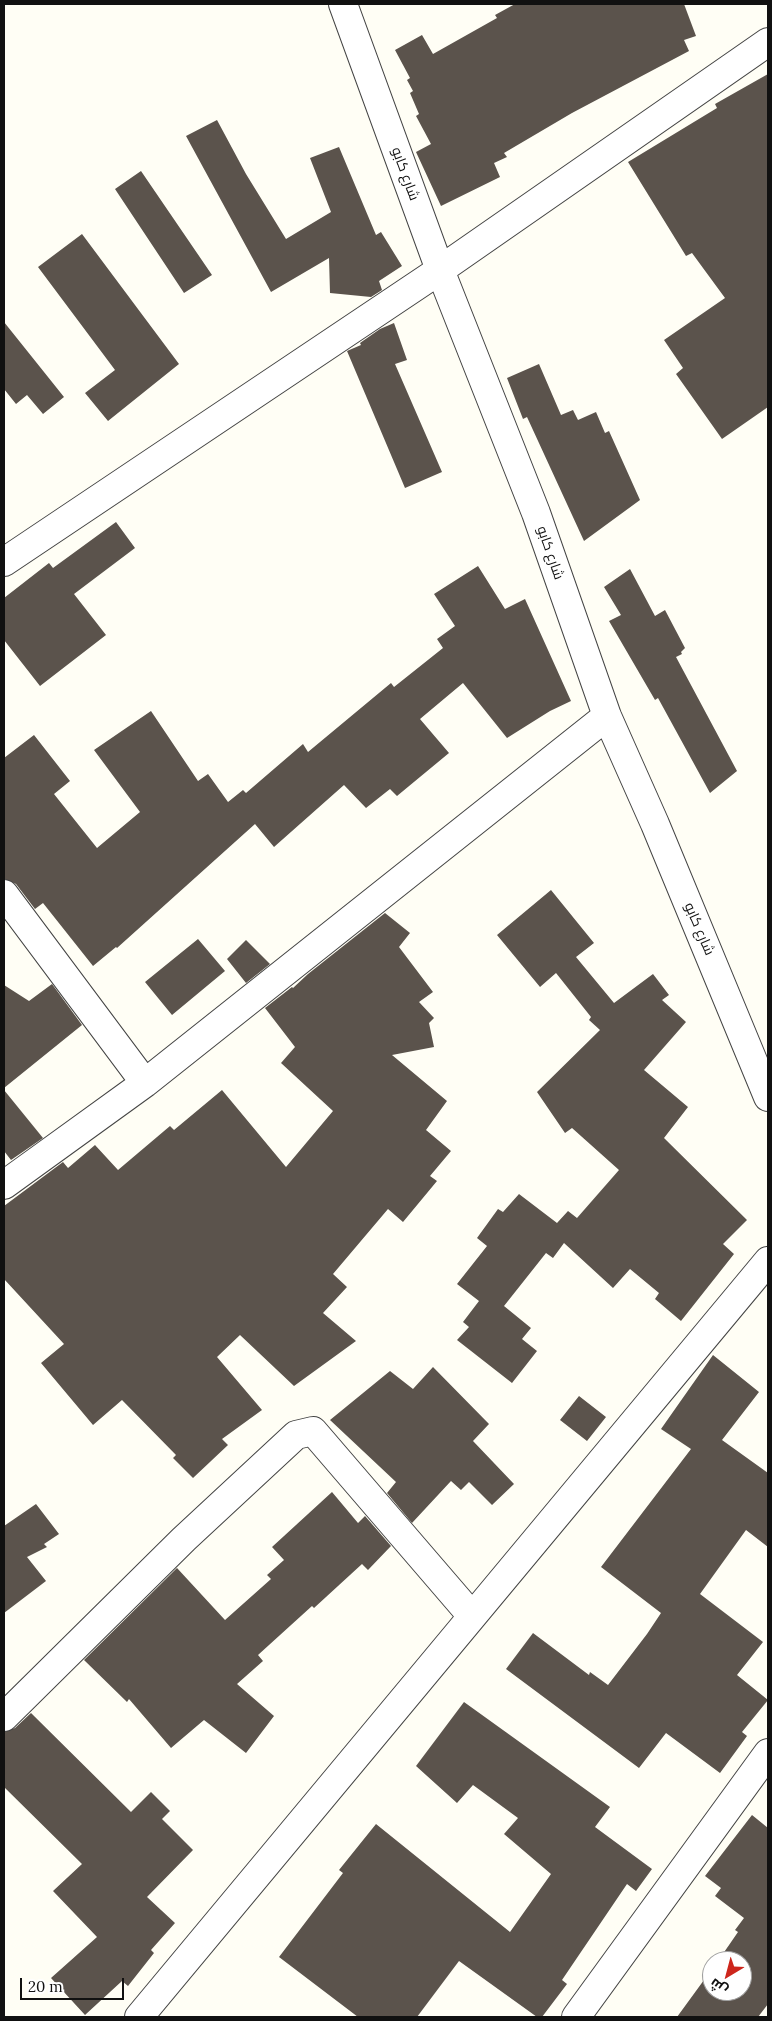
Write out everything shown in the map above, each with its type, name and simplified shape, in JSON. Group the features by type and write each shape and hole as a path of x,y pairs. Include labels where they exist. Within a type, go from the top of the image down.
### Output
{"street":[{"name":"شارع كابو","path":"343,4 440,270 536,513 606,716 655,824 768,1097"},
{"path":"4,562 440,270 768,42"},
{"path":"4,1184 145,1083 606,716"},
{"path":"4,894 145,1083"},
{"path":"139,2017 768,1261"},
{"path":"4,1717 184,1539 296,1435 313,1431 472,1616"},
{"path":"576,2017 768,1753"}],"building":[{"path":"515,4 684,4 696,36 684,40 689,51 572,113 504,153 507,157 494,163 500,177 441,206 416,152 431,144 416,116 419,114 410,93 413,91 407,80 410,78 395,50 422,35 433,54 497,18 495,15"},
{"path":"768,74 768,407 722,439 676,374 683,368 664,340 725,298 692,253 686,256 628,162 717,108 715,104"},
{"path":"217,120 246,174 286,239 331,212 310,158 339,147 376,235 381,232 402,266 379,281 382,290 371,297 330,293 329,258 271,292 186,136"},
{"path":"141,171 212,275 184,293 115,189"},
{"path":"82,234 179,364 108,421 85,393 115,370 38,267"},
{"path":"4,322 64,397 43,414 27,395 16,404 4,389"},
{"path":"394,323 407,360 395,364 442,472 405,488 347,351 361,345 360,343 380,329"},
{"path":"539,364 561,415 573,410 578,420 596,412 605,433 609,431 640,500 584,541 527,417 523,419 507,378"},
{"path":"116,522 135,548 74,594 106,635 40,686 4,640 4,598 49,563 53,568"},
{"path":"478,566 505,609 525,599 571,701 550,711 507,738 463,683 420,719 449,753 397,796 390,789 366,808 344,785 274,847 255,824 117,948 93,966 43,903 35,909 16,884 4,879 4,758 34,735 70,781 54,794 97,848 140,812 94,750 151,711 198,781 208,774 228,802 243,790 246,793 303,744 308,752 391,683 394,687 443,648 437,639 455,626 434,594"},
{"path":"630,569 655,616 665,610 685,648 681,652 682,654 676,657 737,771 710,793 658,698 655,700 609,621 621,615 604,587"},
{"path":"551,890 594,943 576,957 614,1003 653,974 669,995 662,1000 686,1022 644,1070 688,1107 664,1138 747,1220 723,1244 734,1254 681,1321 655,1299 659,1293 630,1269 613,1288 564,1243 553,1258 546,1253 504,1306 531,1328 522,1339 537,1351 512,1383 457,1340 469,1327 463,1322 479,1301 457,1284 487,1246 477,1238 498,1209 503,1212 519,1194 557,1223 568,1211 577,1218 619,1170 572,1128 565,1133 537,1092 600,1030 589,1020 591,1017 556,973 540,987 497,935"},
{"path":"385,913 410,933 399,947 433,992 419,1002 434,1018 429,1023 434,1047 392,1055 447,1101 426,1130 451,1151 430,1176 437,1181 403,1222 388,1209 333,1274 347,1287 323,1313 356,1341 294,1386 240,1335 217,1357 262,1410 222,1439 228,1445 193,1478 173,1458 176,1455 122,1400 93,1425 41,1363 64,1344 4,1279 4,1206 63,1162 68,1168 95,1145 118,1170 170,1126 174,1130 222,1090 286,1167 333,1111 281,1063 295,1047 265,1008 293,988"},
{"path":"198,939 225,971 172,1015 145,982"},
{"path":"246,940 270,964 246,983 227,959"},
{"path":"52,984 82,1025 4,1088 4,985 29,1001"},
{"path":"4,1090 43,1138 11,1160 4,1151"},
{"path":"713,1355 759,1392 722,1440 768,1473 768,1547 746,1530 700,1594 763,1642 737,1675 768,1700 742,1732 747,1736 720,1773 666,1733 639,1768 506,1669 533,1633 589,1675 590,1672 608,1685 661,1613 601,1567 691,1449 661,1429"},
{"path":"433,1367 489,1424 473,1441 514,1484 492,1505 469,1482 461,1490 451,1481 412,1523 387,1493 396,1482 330,1420 390,1371 413,1389"},
{"path":"579,1396 606,1417 587,1441 560,1420"},
{"path":"332,1492 358,1523 365,1516 391,1546 368,1570 362,1564 314,1608 312,1606 258,1655 263,1661 237,1684 274,1716 246,1753 204,1720 171,1748 129,1699 127,1702 84,1660 177,1568 225,1620 271,1579 267,1575 284,1560 272,1547"},
{"path":"36,1504 59,1534 44,1544 47,1547 27,1557 46,1581 4,1613 4,1526"},
{"path":"464,1702 610,1807 595,1827 652,1869 636,1891 627,1884 562,1980 567,1984 542,2017 537,2017 459,1961 417,2017 358,2017 279,1957 343,1873 339,1870 376,1824 510,1932 551,1874 504,1834 518,1818 473,1785 457,1803 416,1766"},
{"path":"31,1713 131,1812 151,1792 170,1811 162,1819 193,1850 147,1897 175,1923 151,1950 154,1953 128,1986 122,1981 85,2015 51,1978 97,1937 53,1891 82,1864 4,1787 4,1732 15,1728"},
{"path":"752,1815 768,1828 768,2004 758,2017 677,2017 702,1983 702,2001 752,2001 752,1951 725,1951 738,1932 735,1930 744,1918 715,1896 721,1888 705,1876"}]}
